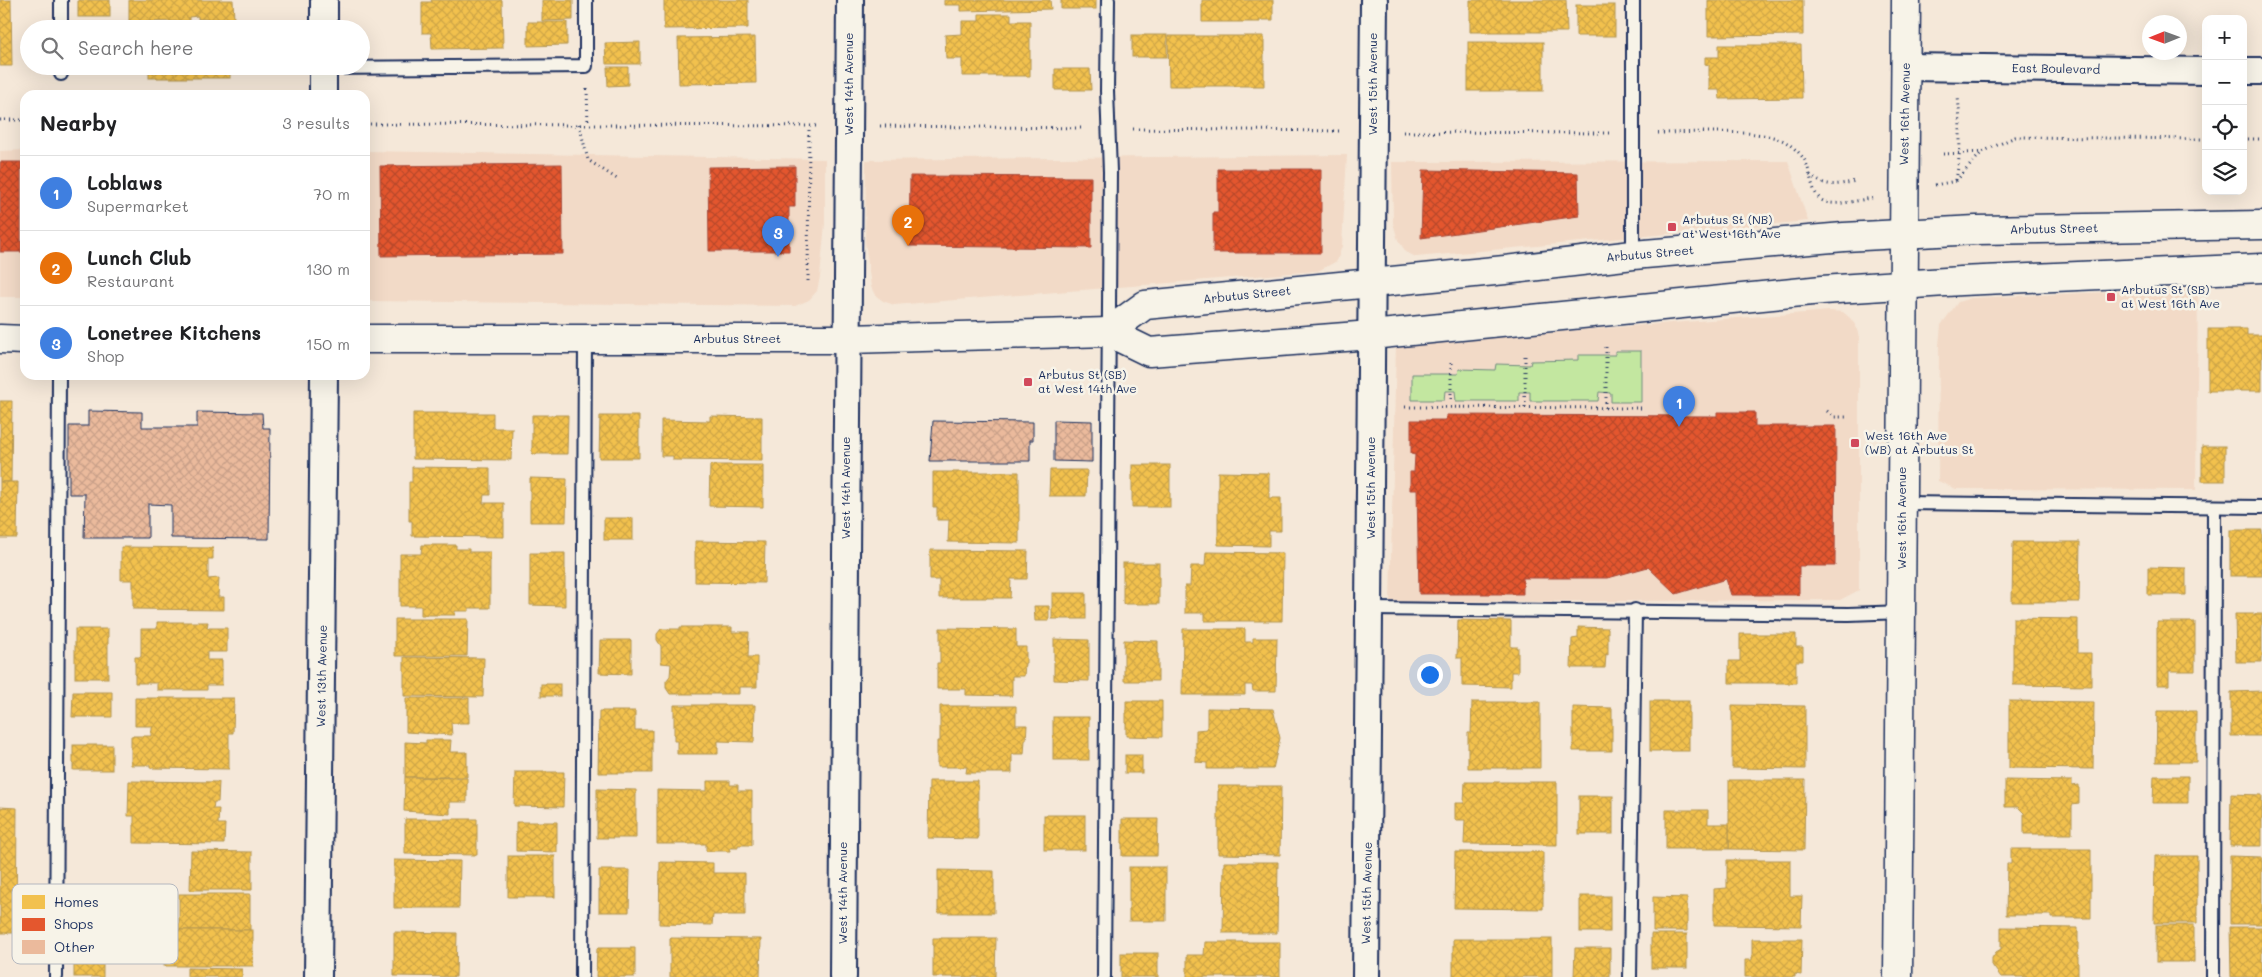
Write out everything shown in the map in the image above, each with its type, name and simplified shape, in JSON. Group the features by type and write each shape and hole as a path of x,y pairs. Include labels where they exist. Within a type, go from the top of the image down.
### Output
{"main road":[{"name":"West 16th Avenue","path":"1898,977 1906,0"},
{"name":"Arbutus Street","path":"1108,332 1145,305 1633,255 1976,230 2262,225"},
{"name":"Arbutus Street","path":"370,339 848,339 1108,332 1149,352 1371,335 1822,290 2262,268"},
{"path":"0,339 20,340"}],"street":[{"path":"324,0 324,20"},
{"name":"West 14th Avenue","path":"843,977 850,0"},
{"name":"West 15th Avenue","path":"1366,977 1374,0"},
{"name":"East Boulevard","path":"1906,68 2202,71"},
{"path":"2247,71 2262,71"},
{"path":"323,75 323,90"},
{"name":"West 13th Avenue","path":"318,977 324,380"}],"lane":[{"path":"61,0 61,20"},
{"path":"370,67 586,66 586,0"},
{"path":"1104,977 1110,172 1107,91 1108,0"},
{"path":"1633,0 1633,255"},
{"path":"582,977 585,339"},
{"path":"56,884 59,380"},
{"path":"1902,503 2262,507"},
{"path":"2213,977 2214,507"},
{"path":"1370,609 1635,610 1849,614 1902,612"},
{"path":"1630,977 1635,610"},
{"path":"56,964 56,977"}],"path":[{"path":"586,66 588,124"},
{"path":"1957,89 1961,127 1961,153 1956,181 1982,152"},
{"path":"0,120 20,120"},
{"path":"370,124 809,126 808,281"},
{"path":"579,124 588,160 617,179"},
{"path":"1414,132 1755,133 1774,137 1785,142 1804,160 1816,194 1823,201 1830,203 1847,202"},
{"path":"1943,154 1982,152 2015,137 2202,139"},
{"path":"2247,139 2262,139"},
{"path":"1810,175 1826,185 1840,185 1856,181"},
{"path":"1606,346 1606,408"},
{"path":"1525,355 1525,407"},
{"path":"1450,362 1451,407"},
{"path":"1405,407 1641,408"},
{"path":"1827,411 1834,417 1846,417"}],"shaded area":[{"path":"20,150 20,297 0,297 0,151"},
{"path":"370,151 825,159 825,223 820,277 817,291 809,300 795,306 370,301"},
{"path":"1347,155 1342,246 1337,261 1318,271 894,305 883,301 875,295 871,287 865,241 866,160"},
{"path":"1788,161 1808,221 1416,257 1406,252 1398,240 1393,223 1392,162"},
{"path":"2198,288 2196,490 1956,489 1938,481 1939,345 1941,325 1958,302 1971,298"},
{"path":"1830,311 1843,312 1850,318 1856,326 1859,337 1859,590 1840,600 1390,602 1396,344"}],"green space":[{"path":"1615,351 1641,351 1641,402 1611,402 1611,393 1599,392 1598,401 1530,401 1530,392 1519,392 1519,401 1456,401 1455,391 1445,391 1444,400 1412,400 1412,374 1458,374 1459,369 1495,370 1496,364 1530,365 1531,361 1578,360 1578,355 1615,355"}],"building: Homes":[{"path":"0,0 11,0 12,66 0,66"},
{"path":"78,0 110,0 110,17 78,17"},
{"path":"129,0 233,0 234,19 198,19 198,16 189,17 189,20 129,20"},
{"path":"431,0 502,0 503,48 432,49 431,33 422,33 422,2 432,2"},
{"path":"542,0 573,0 573,20 542,21"},
{"path":"664,0 748,0 748,28 664,29"},
{"path":"944,0 1050,0 1051,9 961,11 961,5 944,5"},
{"path":"1061,0 1096,0 1096,9 1061,9"},
{"path":"1202,0 1273,0 1273,20 1260,20 1260,22 1202,22"},
{"path":"1470,0 1566,0 1567,32 1470,32"},
{"path":"1708,0 1803,0 1803,35 1708,36"},
{"path":"1576,5 1615,5 1615,36 1576,36"},
{"path":"979,14 1011,14 1011,21 1030,21 1030,76 962,76 962,59 946,59 945,35 962,34 962,21 979,21"},
{"path":"528,22 567,22 567,45 528,46"},
{"path":"1132,35 1167,35 1167,57 1132,57"},
{"path":"1168,36 1264,36 1264,86 1169,86"},
{"path":"755,37 756,83 679,84 678,38"},
{"path":"640,42 640,64 606,64 605,43"},
{"path":"1468,42 1543,42 1543,91 1468,91"},
{"path":"1719,45 1801,45 1802,98 1720,99 1719,90 1709,90 1709,65 1705,64 1705,57 1719,57"},
{"path":"607,67 628,67 628,85 608,86"},
{"path":"1055,69 1090,69 1091,90 1055,90"},
{"path":"149,75 230,75 230,78 149,78"},
{"path":"2208,329 2247,329 2247,335 2262,335 2262,391 2208,391"},
{"path":"0,401 12,401 11,482 0,482"},
{"path":"413,413 493,413 493,428 512,428 511,460 413,459"},
{"path":"532,415 568,415 567,454 532,454"},
{"path":"600,416 639,416 639,458 599,458"},
{"path":"710,416 762,417 762,461 673,460 673,456 661,456 661,420 710,421"},
{"path":"2202,446 2225,446 2225,481 2202,481"},
{"path":"710,465 763,465 763,507 709,506"},
{"path":"1132,465 1170,465 1170,507 1132,507"},
{"path":"412,467 490,468 490,495 484,495 483,503 504,503 504,537 412,536 412,521 409,521 409,482 412,482"},
{"path":"1050,470 1087,470 1086,496 1049,496"},
{"path":"933,472 1019,472 1019,543 948,542 949,520 937,520 937,507 933,507"},
{"path":"1218,472 1269,473 1269,498 1281,498 1281,531 1269,531 1269,546 1218,545"},
{"path":"530,478 567,479 566,522 530,522"},
{"path":"0,482 18,482 17,538 0,538"},
{"path":"604,518 633,518 633,540 604,540"},
{"path":"2230,530 2262,530 2262,576 2230,576"},
{"path":"695,541 765,542 764,583 695,582"},
{"path":"2013,542 2080,542 2079,602 2012,602"},
{"path":"422,545 456,545 456,549 469,549 469,552 490,552 490,608 469,608 469,611 455,611 455,615 421,615 421,606 400,606 400,554 421,554"},
{"path":"121,547 213,548 213,559 208,559 208,579 219,578 218,597 224,597 224,610 133,609 133,580 121,580"},
{"path":"930,550 1028,551 1027,579 1011,579 1010,598 939,598 939,580 930,580"},
{"path":"1206,552 1283,553 1282,621 1205,621 1205,613 1185,613 1185,586 1190,586 1191,566 1205,566"},
{"path":"530,553 565,553 565,606 530,605"},
{"path":"1123,563 1159,563 1159,604 1123,604"},
{"path":"2148,567 2186,568 2186,595 2148,595"},
{"path":"1052,593 1086,593 1086,619 1052,619"},
{"path":"1034,606 1049,606 1049,621 1035,621"},
{"path":"2235,614 2262,614 2262,662 2236,662"},
{"path":"2013,618 2078,619 2078,653 2091,653 2091,686 2013,685"},
{"path":"395,619 468,619 467,656 395,656"},
{"path":"1458,620 1511,621 1511,647 1518,647 1518,672 1511,672 1511,687 1462,686 1462,658 1457,658"},
{"path":"157,622 208,622 207,628 227,628 227,652 207,652 207,660 222,660 222,685 207,685 207,690 157,690 157,683 135,683 135,657 141,657 141,629 157,629"},
{"path":"2157,622 2195,622 2195,671 2169,671 2169,685 2157,685"},
{"path":"680,627 732,627 732,632 749,632 748,657 757,657 757,687 739,687 739,694 670,694 666,688 666,681 670,676 671,664 661,663 661,646 657,640 657,634 661,629 680,629"},
{"path":"1578,627 1608,628 1608,655 1606,654 1605,668 1571,668 1572,639 1578,638"},
{"path":"940,628 1016,629 1016,647 1026,647 1026,663 1024,676 1012,676 1012,696 966,695 966,689 937,689 937,663 940,663"},
{"path":"75,629 108,629 108,678 75,678"},
{"path":"1183,629 1245,629 1245,642 1253,642 1253,638 1277,638 1276,691 1253,691 1252,685 1245,685 1245,695 1182,695"},
{"path":"1740,634 1796,634 1796,647 1803,647 1803,661 1796,661 1796,683 1729,683 1729,661 1740,661"},
{"path":"1054,639 1089,640 1089,681 1054,680"},
{"path":"600,640 631,640 631,674 599,673"},
{"path":"1124,640 1158,641 1158,681 1124,681"},
{"path":"404,657 484,658 483,697 404,696"},
{"path":"541,684 560,684 560,696 541,696"},
{"path":"2262,691 2262,736 2231,736 2231,692"},
{"path":"73,692 112,692 112,717 72,717"},
{"path":"135,698 234,698 233,733 229,733 229,769 150,768 150,765 131,765 131,736 151,736 152,731 152,726 135,726"},
{"path":"406,698 469,698 469,723 451,723 452,735 406,732"},
{"path":"1126,701 1162,701 1162,737 1126,736"},
{"path":"1650,701 1689,701 1689,751 1650,751"},
{"path":"2009,701 2094,702 2093,769 2009,768"},
{"path":"1472,702 1540,702 1540,768 1468,768 1468,733 1471,733"},
{"path":"674,705 755,705 754,742 718,741 718,754 677,754 677,741 674,741"},
{"path":"1732,705 1805,706 1805,769 1732,768"},
{"path":"940,706 1016,706 1016,725 1027,725 1024,754 1012,754 1012,773 966,773 967,767 937,767 937,741 940,741"},
{"path":"1573,707 1612,708 1612,751 1573,751"},
{"path":"1207,708 1273,709 1280,738 1273,769 1207,769 1207,763 1196,762 1196,730 1207,729"},
{"path":"599,711 635,711 635,730 652,730 652,773 598,773"},
{"path":"2157,711 2196,711 2196,762 2156,762"},
{"path":"1053,717 1089,717 1089,760 1053,760"},
{"path":"426,740 451,740 450,752 467,752 467,777 405,777 405,742 426,743"},
{"path":"73,745 112,745 112,770 73,770"},
{"path":"1125,755 1142,755 1142,773 1125,773"},
{"path":"515,772 564,772 563,807 514,806"},
{"path":"2154,776 2188,776 2188,803 2153,803"},
{"path":"405,777 467,778 467,802 450,802 450,814 404,811"},
{"path":"1729,780 1805,780 1804,850 1729,849"},
{"path":"2005,780 2072,781 2072,786 2079,785 2079,804 2072,805 2072,834 2024,834 2024,813 2018,807 2005,807"},
{"path":"129,781 219,782 218,802 214,802 213,809 219,809 218,824 225,824 224,844 134,843 134,816 128,816"},
{"path":"707,781 730,781 730,785 738,785 738,791 752,791 752,845 738,845 738,848 730,848 730,851 706,851 706,844 657,844 657,790 707,791"},
{"path":"929,781 978,781 978,839 928,838"},
{"path":"1465,782 1557,782 1557,845 1464,844 1465,820 1455,820 1455,803 1464,803"},
{"path":"1218,786 1281,786 1280,855 1218,854"},
{"path":"597,789 636,790 636,838 597,838"},
{"path":"2231,794 2262,795 2262,846 2230,846"},
{"path":"1579,796 1613,796 1613,834 1579,834"},
{"path":"0,807 17,808 16,884 12,884 12,933 0,933"},
{"path":"1666,810 1708,810 1708,824 1729,824 1729,849 1666,849"},
{"path":"1044,815 1085,815 1085,850 1044,850"},
{"path":"405,819 477,819 477,855 405,854"},
{"path":"1122,819 1158,819 1157,856 1122,856"},
{"path":"516,822 557,822 557,852 516,851"},
{"path":"2011,849 2091,849 2091,918 2051,918 2051,915 2006,915 2007,864 2011,864"},
{"path":"191,851 252,852 252,890 190,890"},
{"path":"1455,852 1543,852 1543,909 1454,908"},
{"path":"508,856 555,856 555,897 508,897"},
{"path":"2155,856 2197,856 2197,923 2154,923"},
{"path":"2230,856 2262,857 2262,924 2230,924"},
{"path":"394,860 460,861 459,908 394,908"},
{"path":"1727,860 1790,860 1790,896 1802,896 1801,926 1714,925 1714,889 1727,888"},
{"path":"660,862 713,863 713,873 745,873 745,915 713,915 712,925 659,924"},
{"path":"1224,862 1278,862 1277,933 1223,933"},
{"path":"1129,867 1166,867 1166,921 1129,921"},
{"path":"599,870 630,870 629,912 599,912"},
{"path":"938,870 994,871 994,913 938,913"},
{"path":"179,894 250,894 250,930 179,930"},
{"path":"1580,896 1610,896 1610,932 1580,932"},
{"path":"1653,897 1687,898 1687,931 1653,931"},
{"path":"2156,925 2194,925 2194,962 2156,962"},
{"path":"2001,927 2078,928 2078,977 2001,977 1992,965 1992,958 2001,949"},
{"path":"2230,927 2262,927 2262,977 2231,977"},
{"path":"178,930 253,930 253,966 164,966 164,964 178,964"},
{"path":"394,932 457,933 456,977 394,976"},
{"path":"1651,934 1687,934 1687,968 1651,968"},
{"path":"670,938 761,939 760,977 670,977"},
{"path":"933,938 996,938 995,977 933,977"},
{"path":"1453,939 1552,939 1552,977 1453,977"},
{"path":"1752,939 1802,939 1801,975 1795,974 1795,977 1745,977 1745,960 1752,960"},
{"path":"1205,942 1280,942 1280,977 1187,977 1187,955 1204,955"},
{"path":"597,948 635,948 635,977 596,977"},
{"path":"1575,948 1610,948 1610,977 1574,977"},
{"path":"1121,953 1158,953 1158,977 1121,977"},
{"path":"74,965 103,965 103,977 74,977"},
{"path":"187,968 242,969 242,977 187,977"}],"building: Shops":[{"path":"0,162 20,162 20,252 0,252"},
{"path":"562,164 563,254 381,256 380,166"},
{"path":"795,166 795,207 789,207 789,251 709,251 708,167"},
{"path":"1218,169 1321,169 1321,253 1213,253 1213,212 1218,212"},
{"path":"1423,170 1578,173 1579,216 1421,238"},
{"path":"910,176 1091,177 1091,248 909,246"},
{"path":"1717,412 1755,412 1755,426 1836,426 1835,566 1799,566 1799,595 1731,595 1726,579 1676,594 1648,567 1608,578 1523,578 1523,594 1419,594 1417,490 1410,490 1410,472 1414,472 1415,455 1411,454 1411,420 1446,420 1446,415 1717,416"}],"building: Other":[{"path":"88,411 142,412 142,427 197,427 197,412 262,413 263,428 270,428 269,539 171,538 171,505 148,504 148,538 84,538 85,494 69,494 69,426 88,426"},
{"path":"1054,420 1092,421 1092,462 1054,461"},
{"path":"933,421 1033,422 1033,440 1030,440 1030,461 930,461"}],"place":[{"name":"Arbutus St (NB) at West 16th Ave","path":"1672,227"},
{"name":"Lunch Club","path":"908,246"},
{"name":"Lonetree Kitchens","path":"778,257"},
{"name":"Arbutus St (SB) at West 16th Ave","path":"2111,297"},
{"name":"Arbutus St (SB) at West 14th Ave","path":"1028,382"},
{"name":"Loblaws","path":"1679,427"},
{"name":"West 16th Ave (WB) at Arbutus St","path":"1855,443"}]}
